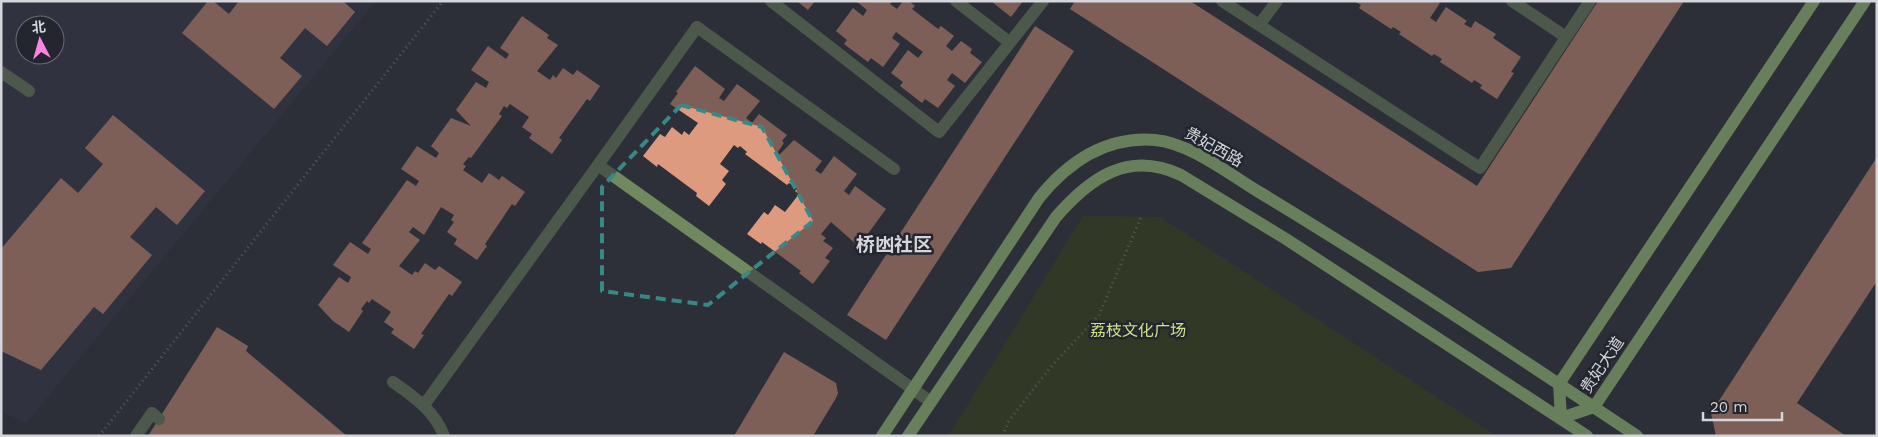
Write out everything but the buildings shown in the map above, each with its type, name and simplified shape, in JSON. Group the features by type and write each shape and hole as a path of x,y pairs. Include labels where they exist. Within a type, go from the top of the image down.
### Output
{"main road":[{"name":"贵妃大道","path":"1814,1 1558,384 1561,418 1594,407 1865,1"},
{"name":"贵妃西路","path":"882,436 1039,198 1053,181 1087,154 1109,145 1134,140 1155,140 1183,146 1302,217 1637,436"},
{"path":"908,436 1056,217 1072,200 1102,175 1119,169 1153,166 1168,169 1180,175 1286,239 1587,436"}],"lane":[{"path":"771,1 939,132 1043,1"},
{"path":"956,1 1009,42"},
{"path":"1222,1 1480,168 1590,1"},
{"path":"1259,25 1277,1"},
{"path":"1512,1 1566,37"},
{"path":"424,405 697,28 894,168"},
{"path":"1,72 29,91"},
{"path":"598,165 931,402"},
{"path":"393,382 424,405 441,427 444,436"},
{"path":"136,436 152,413 159,419"}],"path":[{"path":"99,436 443,1"},
{"path":"1003,436 1008,422 1049,368 1099,315 1140,217"}],"highlighted area":[{"path":"681,105 762,127 813,221 708,305 602,291 602,187"}],"shaded area":[{"path":"1,1 376,1 26,423 1,411"}],"green space":[{"name":"荔枝文化广场","path":"1083,216 1160,217 1496,436 949,436"}],"district":[{"name":"桥凼社区","path":"894,244"}]}
